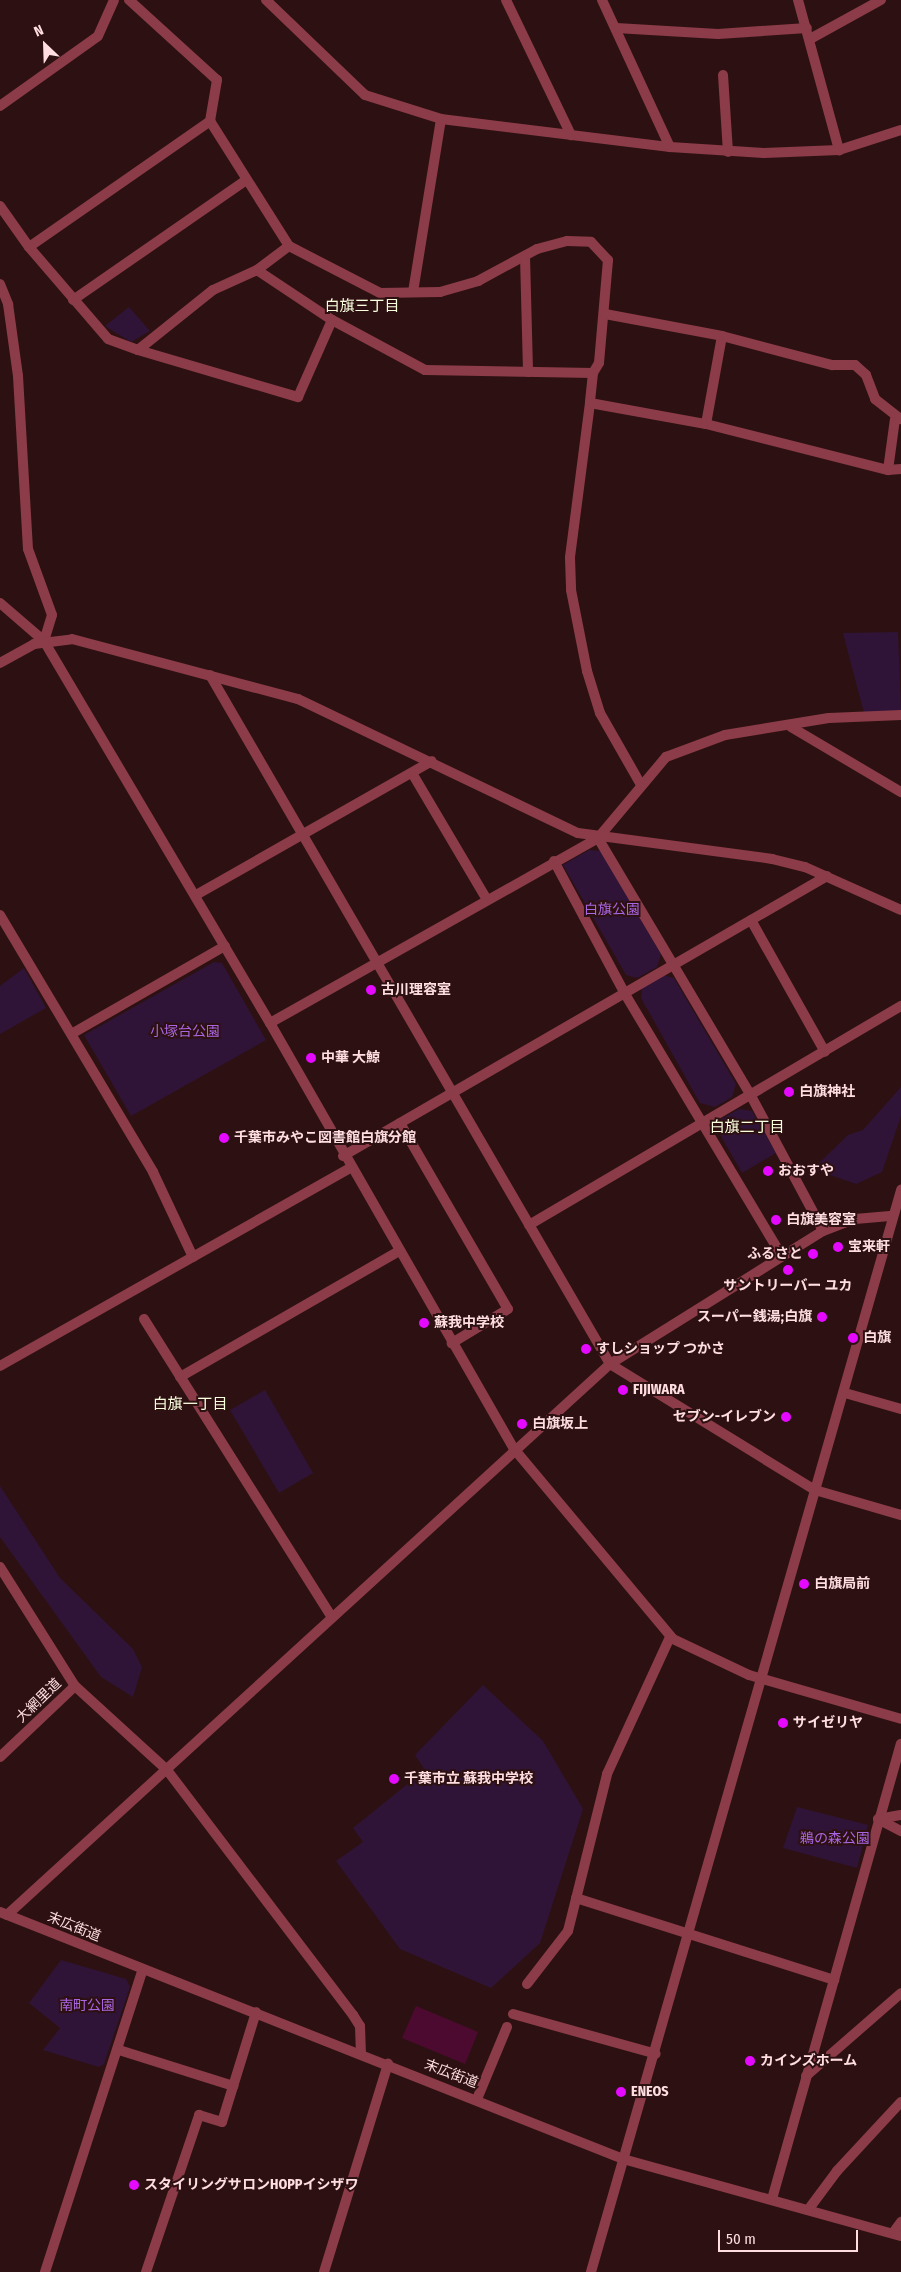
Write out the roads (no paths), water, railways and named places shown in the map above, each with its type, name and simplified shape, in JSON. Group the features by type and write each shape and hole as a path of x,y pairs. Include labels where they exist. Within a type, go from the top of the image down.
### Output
{"street":[{"path":"0,106 98,36 114,0"},
{"path":"129,0 217,80 210,121 289,246 380,293 440,292 478,281 525,256 567,241 591,242 608,260 605,314 599,363 593,373 570,558 571,590 580,642 600,713 640,783"},
{"path":"266,0 365,95 441,119 670,147 728,152 808,154 840,150 901,130"},
{"path":"506,0 571,135"},
{"path":"602,0 670,147"},
{"path":"798,0 840,150"},
{"path":"810,40 881,0"},
{"path":"616,28 718,34 807,28"},
{"path":"723,75 728,152"},
{"path":"413,292 441,119"},
{"path":"29,247 210,121"},
{"path":"73,300 246,180"},
{"path":"0,206 29,247 108,339 138,350 298,397 332,320"},
{"path":"138,350 213,290 257,270 289,246"},
{"path":"525,256 528,372"},
{"path":"257,270 332,320 426,370 593,373"},
{"path":"0,284 8,304 18,376 28,549 52,615 44,641"},
{"path":"605,314 722,336 832,365 855,365 866,375 875,399 898,419 888,470"},
{"path":"706,424 722,336"},
{"path":"590,403 706,424 888,470 901,470"},
{"path":"0,603 44,641 196,895 270,1023 343,1156 515,1450 670,1637 698,1655 763,1679 901,1719"},
{"path":"0,663 17,650 44,641 72,639 210,675 318,706 562,827 598,838 746,855 827,876 901,910"},
{"path":"210,675 610,1364 814,1490 901,1515"},
{"path":"270,1023 554,861 598,838 640,783 666,757 725,735 791,727 829,718 901,715"},
{"path":"791,727 901,792"},
{"path":"196,895 432,761"},
{"path":"412,773 487,900"},
{"path":"598,838 674,963 750,1094 823,1231"},
{"path":"554,861 625,994 781,1255"},
{"path":"343,1156 827,876"},
{"path":"0,915 74,1033 153,1172 193,1257"},
{"path":"751,920 825,1052"},
{"path":"74,1033 225,946"},
{"path":"529,1225 901,1006"},
{"path":"400,1123 508,1309 452,1343"},
{"path":"0,1366 350,1168"},
{"path":"592,2272 623,2159 656,2054 688,1933 763,1679 814,1490 897,1217 901,1190"},
{"path":"2,1916 167,1770 610,1364 781,1255 823,1231 855,1219 897,1217"},
{"path":"180,1377 398,1251"},
{"path":"144,1319 332,1617"},
{"path":"845,1393 901,1409"},
{"path":"0,1567 75,1686 167,1770 353,2015 360,2026 361,2054"},
{"path":"527,1984 558,1949 576,1898 607,1774 670,1637"},
{"name":"大網里道","path":"0,1757 75,1686"},
{"path":"772,2199 878,1819 901,1744"},
{"path":"878,1819 901,1814"},
{"path":"878,1819 901,1831"},
{"path":"576,1898 834,1980"},
{"name":"末広街道","path":"2,1916 256,2012 623,2159 897,2235"},
{"path":"45,2272 119,2050 143,1969"},
{"path":"805,2077 901,1993"},
{"path":"146,2272 199,2115 222,2122 256,2012"},
{"path":"513,2014 656,2054"},
{"path":"477,2099 507,2027"},
{"path":"119,2050 233,2086"},
{"path":"324,2272 388,2064"},
{"path":"808,2210 836,2171 901,2102"},
{"path":"897,2235 901,2222"}],"place":[{"name":"古川理容室","path":"371,990"},
{"name":"中華 大鯨","path":"311,1058"},
{"name":"白旗神社","path":"789,1092"},
{"name":"千葉市みやこ図書館白旗分館","path":"224,1138"},
{"name":"おおすや","path":"768,1171"},
{"name":"白旗美容室","path":"776,1220"},
{"name":"宝来軒","path":"838,1247"},
{"name":"ふるさと","path":"813,1254"},
{"name":"サントリーバー ユカ","path":"788,1270"},
{"name":"スーパー銭湯;白旗","path":"822,1317"},
{"name":"蘇我中学校","path":"424,1323"},
{"name":"白旗","path":"853,1338"},
{"name":"すしショップ つかさ","path":"586,1349"},
{"name":"FIJIWARA","path":"623,1390"},
{"name":"セブン-イレブン","path":"786,1417"},
{"name":"白旗坂上","path":"522,1424"},
{"name":"白旗局前","path":"804,1584"},
{"name":"サイゼリヤ","path":"783,1723"},
{"name":"千葉市立 蘇我中学校","path":"394,1779"},
{"name":"カインズホーム","path":"750,2061"},
{"name":"ENEOS","path":"621,2092"},
{"name":"スタイリングサロンHOPPイシザワ","path":"134,2185"}],"district":[{"name":"白旗三丁目","path":"362,307"},
{"name":"白旗二丁目","path":"747,1128"},
{"name":"白旗一丁目","path":"190,1405"}],"park label":[{"name":"白旗公園","path":"612,910"},
{"name":"小塚台公園","path":"185,1032"},
{"name":"鵜の森公園","path":"835,1839"},
{"name":"南町公園","path":"87,2006"}]}
